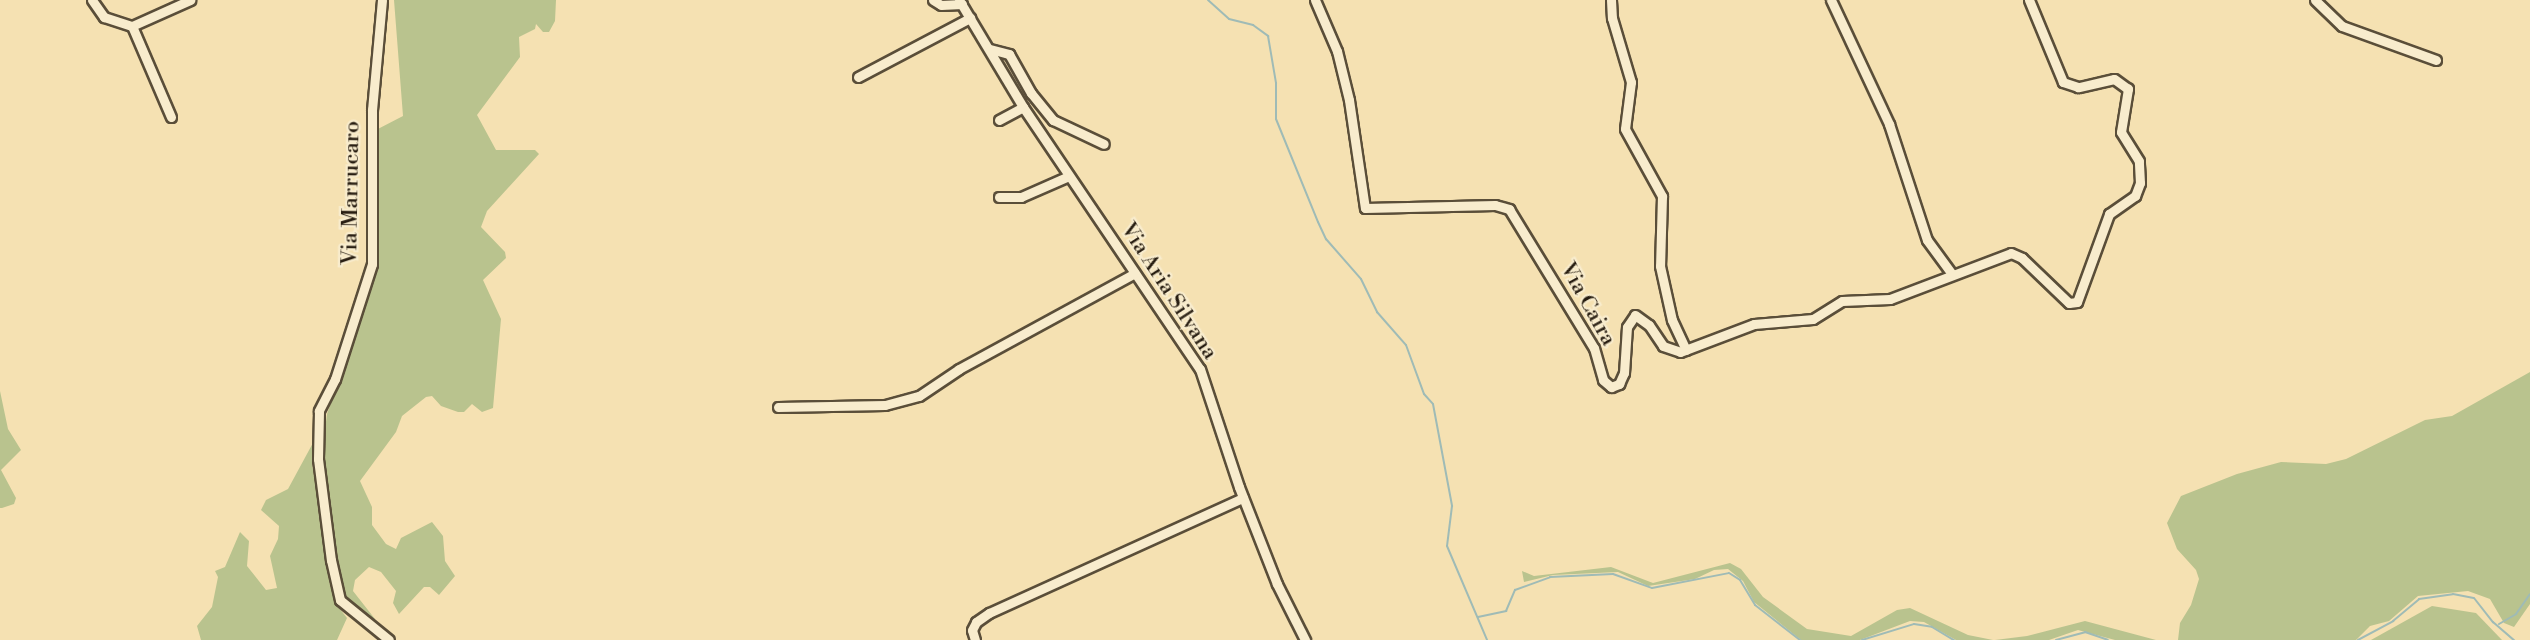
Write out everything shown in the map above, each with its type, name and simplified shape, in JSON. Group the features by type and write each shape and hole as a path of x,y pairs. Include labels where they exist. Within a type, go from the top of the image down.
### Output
{"street":[{"path":"92,0 104,17 132,26 190,0"},
{"name":"Via Marrucaro","path":"382,0 372,110 372,264 339,369 319,411 318,459 331,560 340,600 389,640"},
{"name":"Via Aria Silvana","path":"933,0 941,5 960,2 1023,107 1200,369 1243,498 1276,584 1305,640"},
{"name":"Via Caira","path":"1315,0 1337,51 1349,100 1365,208 1495,205 1509,209 1594,348 1608,387 1619,384 1624,373 1627,327 1635,315 1642,317 1669,350 1686,350"},
{"path":"1611,0 1612,18 1631,82 1625,129 1662,196 1660,266 1672,320 1686,350 1754,324 1813,319 1842,301 1890,300 1996,257 2014,254 2069,303 2075,303 2109,214 2135,195 2140,183 2139,161 2121,132 2126,86 2114,79 2078,87 2063,82 2029,0"},
{"path":"1831,0 1889,124 1927,240 1952,274"},
{"path":"2314,0 2342,26 2436,60"},
{"path":"858,76 970,18"},
{"path":"132,26 171,117"},
{"name":"Via Aria Silvana","path":"990,49 1009,54 1031,93 1053,120 1104,144"},
{"path":"999,120 1023,107"},
{"path":"999,198 1022,197 1069,176"},
{"path":"778,407 885,405 919,396 959,369 1135,273"},
{"path":"975,640 972,630 976,622 989,613 1243,498"}],"green space":[{"path":"394,0 556,0 555,21 549,32 543,32 536,24 535,29 519,37 520,57 477,115 496,150 535,150 539,154 487,211 481,227 505,252 506,258 483,280 501,319 493,408 482,412 472,404 464,412 458,412 441,406 432,396 426,397 402,416 396,432 360,481 372,507 372,525 386,544 396,549 401,538 432,522 443,536 445,561 455,576 439,595 430,587 424,587 399,614 393,603 396,591 381,572 369,567 355,580 353,591 375,619 375,625 343,598 321,460 327,414 374,280 374,131 403,116"},
{"path":"2530,372 2530,604 2514,627 2504,623 2490,599 2468,591 2418,596 2389,621 2370,626 2356,640 2178,640 2180,623 2191,605 2199,579 2196,570 2177,549 2167,523 2181,496 2237,474 2281,462 2326,464 2346,459 2425,420 2452,416"},
{"path":"0,391 8,429 21,450 1,470 16,498 14,504 2,508 0,508"},
{"path":"314,441 312,463 330,585 336,604 347,618 337,640 201,640 197,626 212,607 218,577 215,571 225,567 240,532 249,541 247,566 266,590 277,588 270,556 278,539 279,526 261,510 266,500 288,489"},
{"path":"1730,563 1741,569 1763,597 1807,629 1851,636 1897,610 1910,608 1968,635 1993,640 1956,640 1924,622 1910,621 1860,640 1801,640 1754,602 1743,581 1728,569 1714,570 1695,579 1648,586 1618,572 1553,575 1524,582 1522,571 1534,576 1611,567 1653,583"},
{"path":"2432,606 2476,613 2502,640 2371,640"},
{"path":"2085,621 2156,640 2115,640 2078,630 2049,640 1995,640 2027,636"}],"waterway":[{"path":"1208,0 1229,19 1253,25 1268,36 1276,83 1276,119 1318,222 1326,239 1361,279 1377,312 1406,345 1424,394 1433,404 1452,506 1447,546 1487,640"},
{"path":"1478,617 1506,611 1515,590 1550,577 1613,574 1652,588 1729,573 1740,580 1755,605 1800,640"},
{"path":"2358,640 2393,621 2419,599 2453,594 2474,598 2493,622 2514,640"},
{"path":"2499,624 2516,614 2530,594"},
{"path":"1862,640 1914,624 1932,627 1954,640"},
{"path":"2056,640 2085,632 2108,640"}]}
